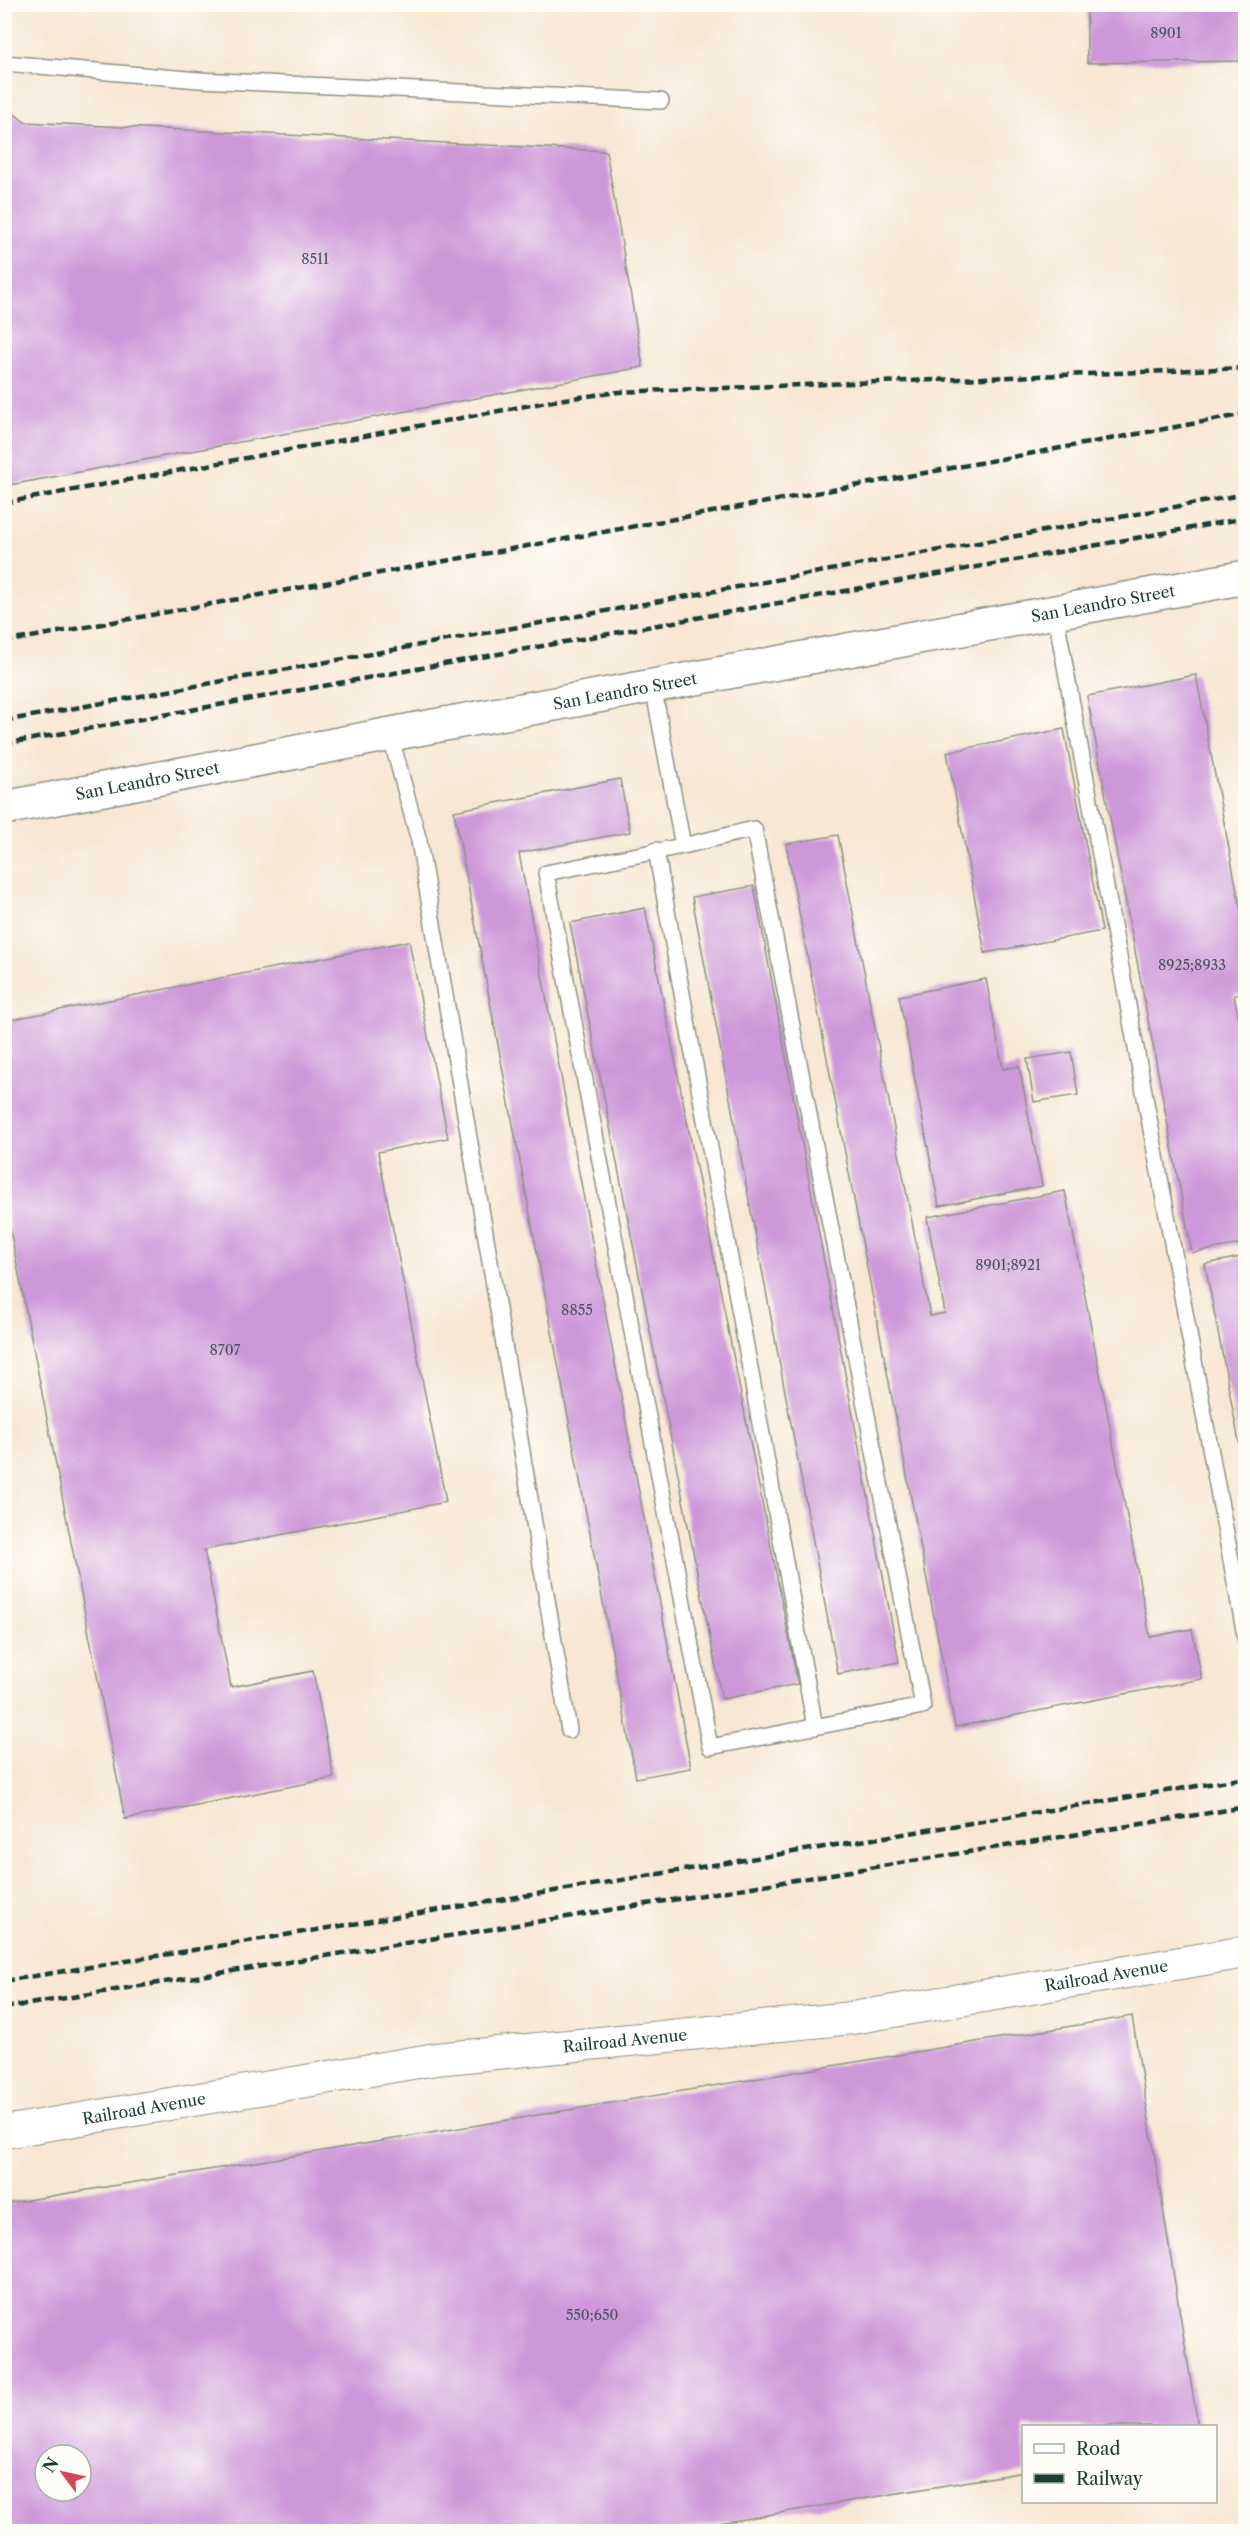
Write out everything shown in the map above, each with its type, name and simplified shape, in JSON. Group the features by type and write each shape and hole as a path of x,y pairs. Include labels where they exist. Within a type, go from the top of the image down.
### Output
{"main road":[{"name":"San Leandro Street","path":"4,808 390,734 1245,577"}],"street":[{"name":"Railroad Avenue","path":"4,2132 436,2059 852,2018 1245,1952"}],"lane":[{"path":"4,63 199,80 661,100"},
{"path":"1055,612 1245,1641"},
{"path":"653,686 683,846"},
{"path":"390,734 419,841 569,1730"},
{"path":"754,829 923,1706 710,1747 546,873 656,850 754,829"},
{"path":"656,850 815,1727"}],"building":[{"path":"1087,4 1246,4 1246,61 1087,63"},
{"path":"4,106 25,122 606,151 643,367 4,486"},
{"path":"1196,675 1246,938 1246,993 1234,995 1246,1053 1246,1243 1192,1253 1087,696"},
{"path":"1064,729 1102,931 985,953 947,752"},
{"path":"620,779 630,832 519,853 691,1768 636,1778 454,811"},
{"path":"838,835 930,1316 945,1313 927,1217 1065,1191 1150,1637 1192,1629 1202,1679 955,1727 786,844"},
{"path":"754,886 899,1662 838,1674 692,897"},
{"path":"645,908 798,1684 722,1699 570,923"},
{"path":"409,941 448,1138 378,1152 446,1502 204,1550 231,1687 313,1671 334,1778 125,1819 4,1198 4,1021"},
{"path":"986,979 1003,1069 1019,1066 1042,1186 939,1206 899,996"},
{"path":"1071,1052 1078,1095 1034,1102 1027,1059"},
{"path":"1246,1256 1246,1446 1240,1447 1205,1264"},
{"path":"1132,2016 1198,2425 1022,2425 1022,2472 666,2532 4,2532 4,2204"}],"railway":[{"path":"4,503 558,400 618,392 1246,368"},
{"path":"4,642 1246,414"},
{"path":"4,721 1246,494"},
{"path":"4,744 1246,518"},
{"path":"4,1981 1246,1778"},
{"path":"4,2008 1246,1807"}]}
